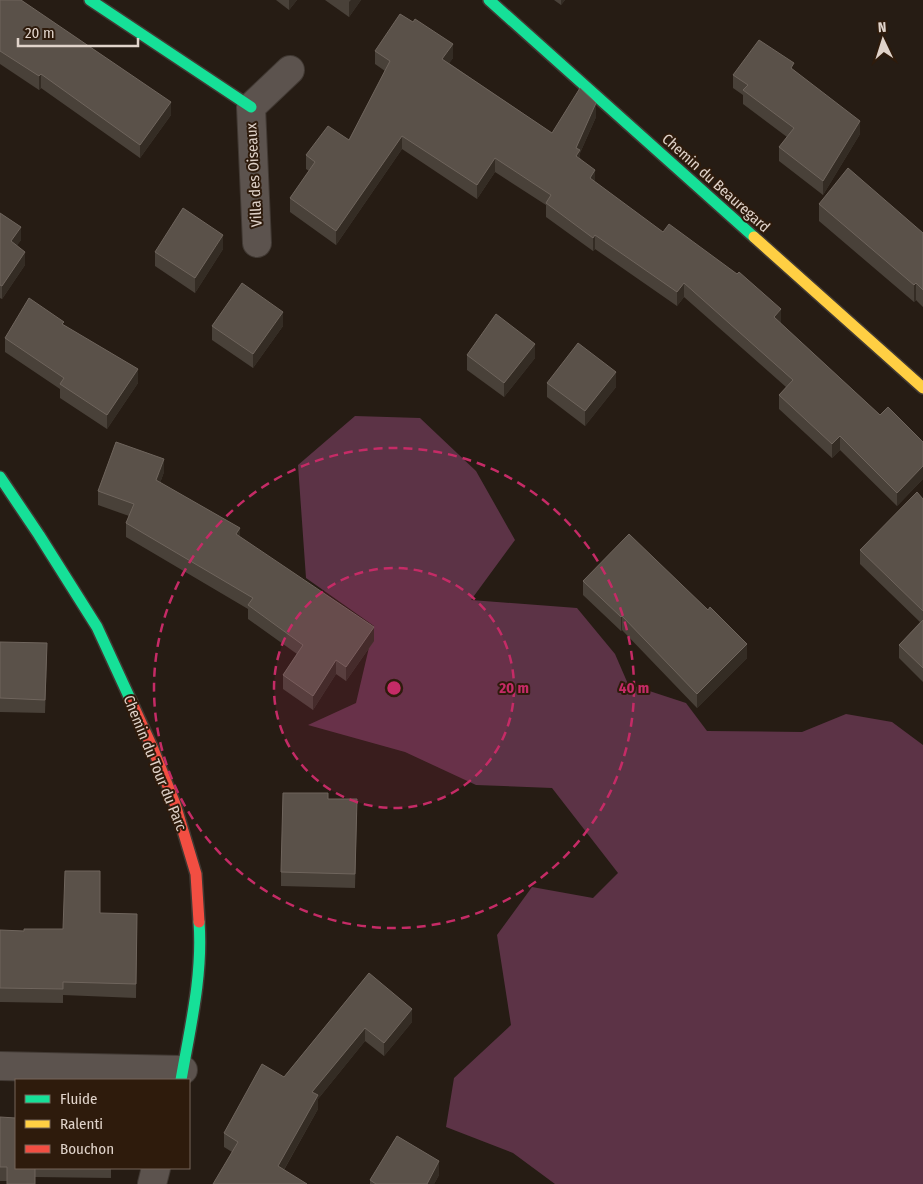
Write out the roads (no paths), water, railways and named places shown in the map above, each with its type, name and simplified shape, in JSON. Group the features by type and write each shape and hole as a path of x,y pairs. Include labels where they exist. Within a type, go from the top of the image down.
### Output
{"street":[{"name":"Villa des Oiseaux","path":"90,0 251,107"},
{"name":"Chemin du Beauregard","path":"489,0 923,388"},
{"name":"Villa des Oiseaux","path":"257,244 251,107 290,70"},
{"name":"Chemin du Tour du Parc","path":"0,477 97,626 154,749 175,804 196,874 201,947 195,1002 182,1075"},
{"path":"0,1066 182,1075"},
{"path":"152,1184 156,1169"}]}
